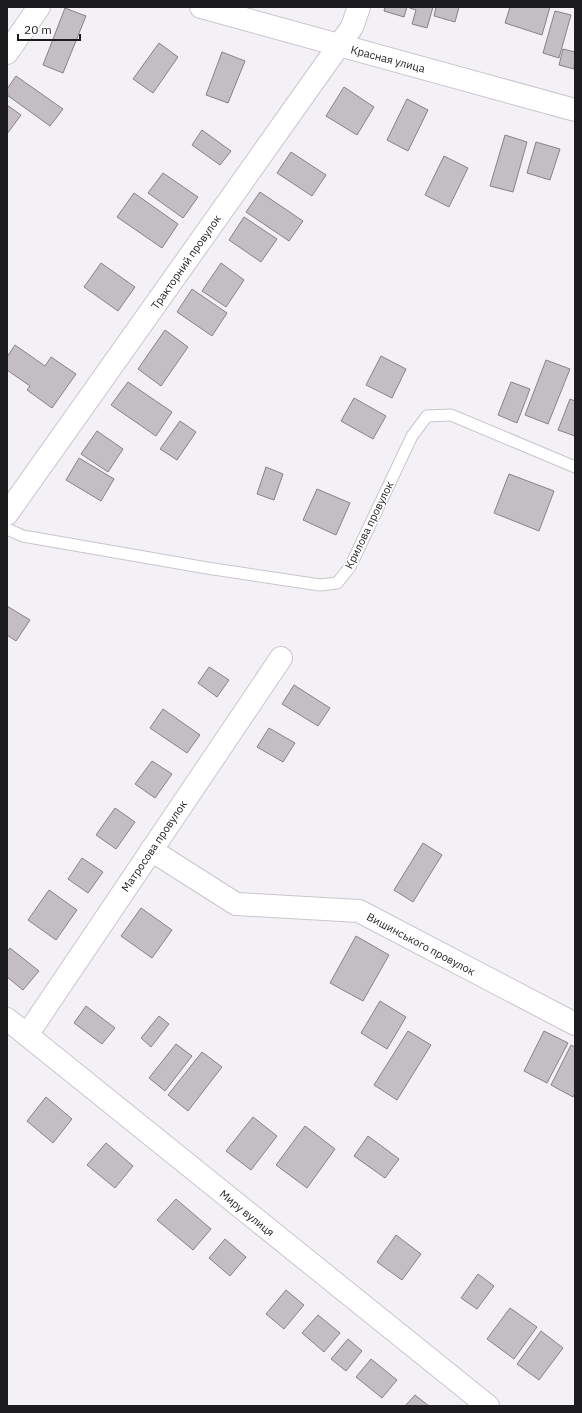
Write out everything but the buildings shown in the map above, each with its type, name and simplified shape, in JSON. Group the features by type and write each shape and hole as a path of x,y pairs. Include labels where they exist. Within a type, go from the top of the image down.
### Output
{"street":[{"path":"7,53 39,7"},
{"name":"Красная улица","path":"201,7 575,110"},
{"name":"Тракторний провулок","path":"7,514 352,27 359,7"},
{"name":"Матросова провулок","path":"27,1035 281,658"},
{"name":"Вишинського провулок","path":"151,850 236,904 359,911 575,1024"},
{"name":"Миру вулиця","path":"7,1019 488,1406"}],"lane":[{"name":"Крилова провулок","path":"7,529 23,536 207,568 320,584 337,583 350,567 412,436 428,416 451,415 575,467"}]}
